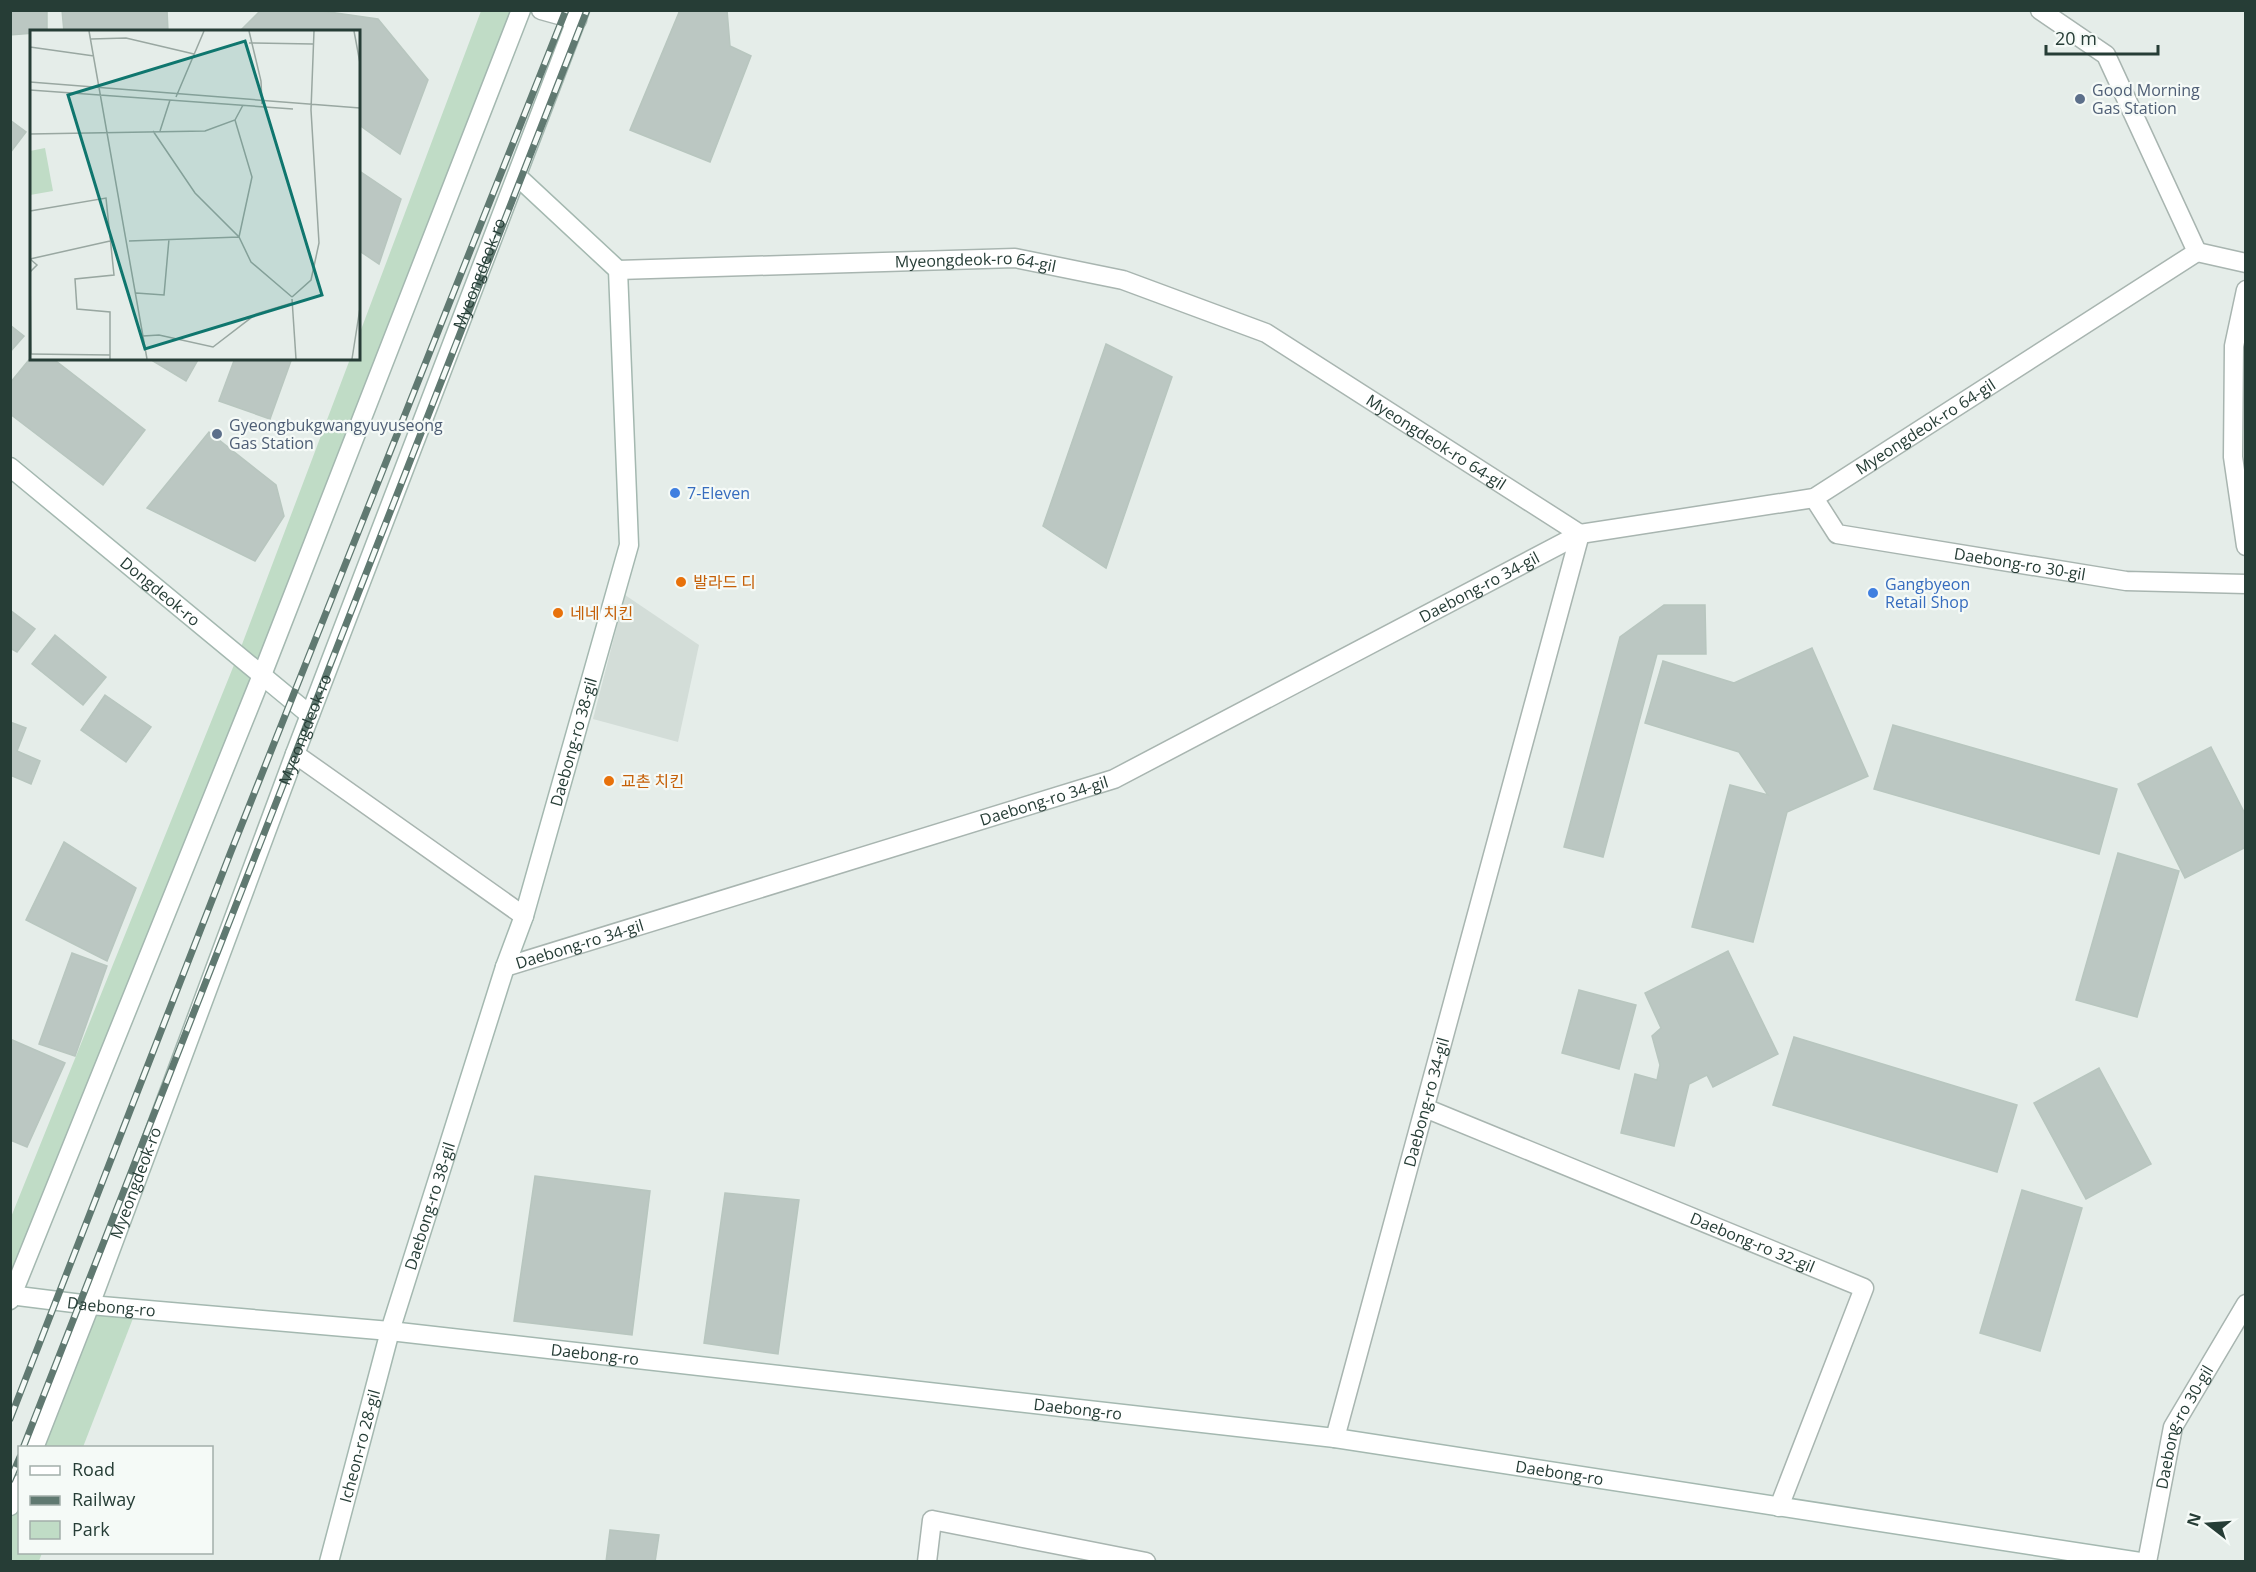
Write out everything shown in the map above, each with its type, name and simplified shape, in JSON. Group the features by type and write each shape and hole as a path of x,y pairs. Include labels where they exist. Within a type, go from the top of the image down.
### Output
{"street":[{"path":"11,1297 262,675 521,10"},
{"path":"542,10 579,15"},
{"path":"2040,10 2106,55 2197,252 2246,262"},
{"name":"Myeongdeok-ro","path":"35,1446 90,1305 295,754 579,15"},
{"path":"517,176 618,270"},
{"name":"Myeongdeok-ro 64-gil","path":"618,270 1015,258 1123,280 1266,333 1580,534 1814,498 2197,252"},
{"name":"Daebong-ro 38-gil","path":"390,1331 505,967 524,916 629,545 618,270"},
{"path":"2246,291 2234,346 2233,457 2246,546"},
{"name":"Dongdeok-ro","path":"10,467 310,715"},
{"name":"Daebong-ro 30-gil","path":"1814,498 1837,534 2126,581 2246,584"},
{"name":"Daebong-ro 34-gil","path":"505,967 1114,779 1580,534"},
{"name":"Daebong-ro 34-gil","path":"1335,1438 1580,534"},
{"path":"295,754 524,916"},
{"name":"Daebong-ro 32-gil","path":"1425,1108 1864,1288 1779,1507"},
{"name":"Daebong-ro","path":"11,1297 390,1331 1335,1438 2140,1562"},
{"name":"Daebong-ro 30-gil","path":"2147,1562 2173,1427 2246,1304"},
{"name":"Icheon-ro 28-gil","path":"329,1562 390,1331"},
{"path":"10,1506 18,1488"},
{"path":"927,1562 932,1520 1146,1562"}],"shaded area":[{"path":"625,595 699,645 678,742 593,719"}],"green space":[{"path":"481,11 521,11 11,1295 11,1217 238,655 350,360 360,360 360,332"},
{"path":"90,1305 137,1308 83,1446 35,1446"},
{"path":"18,1486 18,1554 42,1554 39,1561 11,1561 10,1506"}],"building":[{"path":"10,10 47,10 47,30 30,30 30,33 10,35"},
{"path":"62,10 167,10 168,30 64,30"},
{"path":"261,10 315,10 378,19 428,80 400,154 360,125 360,30 241,30"},
{"path":"680,10 727,10 730,46 751,56 710,162 630,130"},
{"path":"10,120 26,132 10,153"},
{"path":"360,171 401,199 379,264 360,251"},
{"path":"10,325 24,336 10,352"},
{"path":"1106,344 1172,377 1106,568 1043,526"},
{"path":"30,358 55,360 145,430 103,485 10,414 10,383"},
{"path":"151,360 198,360 186,381"},
{"path":"234,360 291,360 270,419 219,401"},
{"path":"209,432 276,485 284,516 255,561 147,508"},
{"path":"1664,605 1705,605 1706,654 1657,654 1603,857 1564,847 1620,637"},
{"path":"10,610 35,629 17,652 10,648"},
{"path":"55,635 106,677 83,705 32,664"},
{"path":"1812,648 1868,776 1787,812 1753,942 1692,927 1730,785 1768,795 1739,752 1645,723 1663,661 1734,683"},
{"path":"105,695 151,727 126,762 81,730"},
{"path":"10,722 26,728 17,751 40,761 31,784 10,775"},
{"path":"1893,725 2117,789 2099,854 1874,789"},
{"path":"2211,747 2246,816 2246,847 2185,878 2138,784"},
{"path":"64,842 136,888 107,961 26,920"},
{"path":"2118,853 2179,871 2137,1017 2076,1000"},
{"path":"1728,951 1778,1054 1713,1087 1707,1075 1689,1084 1674,1146 1621,1133 1635,1074 1657,1080 1660,1065 1652,1036 1661,1028 1645,993"},
{"path":"72,953 107,966 75,1056 39,1044"},
{"path":"1579,990 1636,1005 1619,1069 1562,1053"},
{"path":"1794,1037 2017,1105 1997,1172 1773,1105"},
{"path":"10,1039 65,1063 27,1147 10,1140"},
{"path":"2099,1068 2151,1164 2086,1199 2034,1103"},
{"path":"535,1176 650,1191 632,1335 514,1321"},
{"path":"2022,1190 2082,1208 2040,1351 1980,1333"},
{"path":"725,1193 799,1200 778,1354 704,1343"},
{"path":"610,1530 659,1535 655,1562 606,1562"}],"railway":[{"path":"10,1419 230,854 566,10"},
{"path":"24,1446 587,10"},
{"path":"10,1480 18,1462"}],"place":[{"name":"Good Morning Gas Station","path":"2080,99"},
{"name":"Gyeongbukgwangyuyuseong Gas Station","path":"217,434"},
{"name":"7-Eleven","path":"675,493"},
{"name":"발라드 디","path":"681,582"},
{"name":"Gangbyeon Retail Shop","path":"1873,593"},
{"name":"네네 치킨","path":"558,613"},
{"name":"교촌 치킨","path":"609,781"}]}
